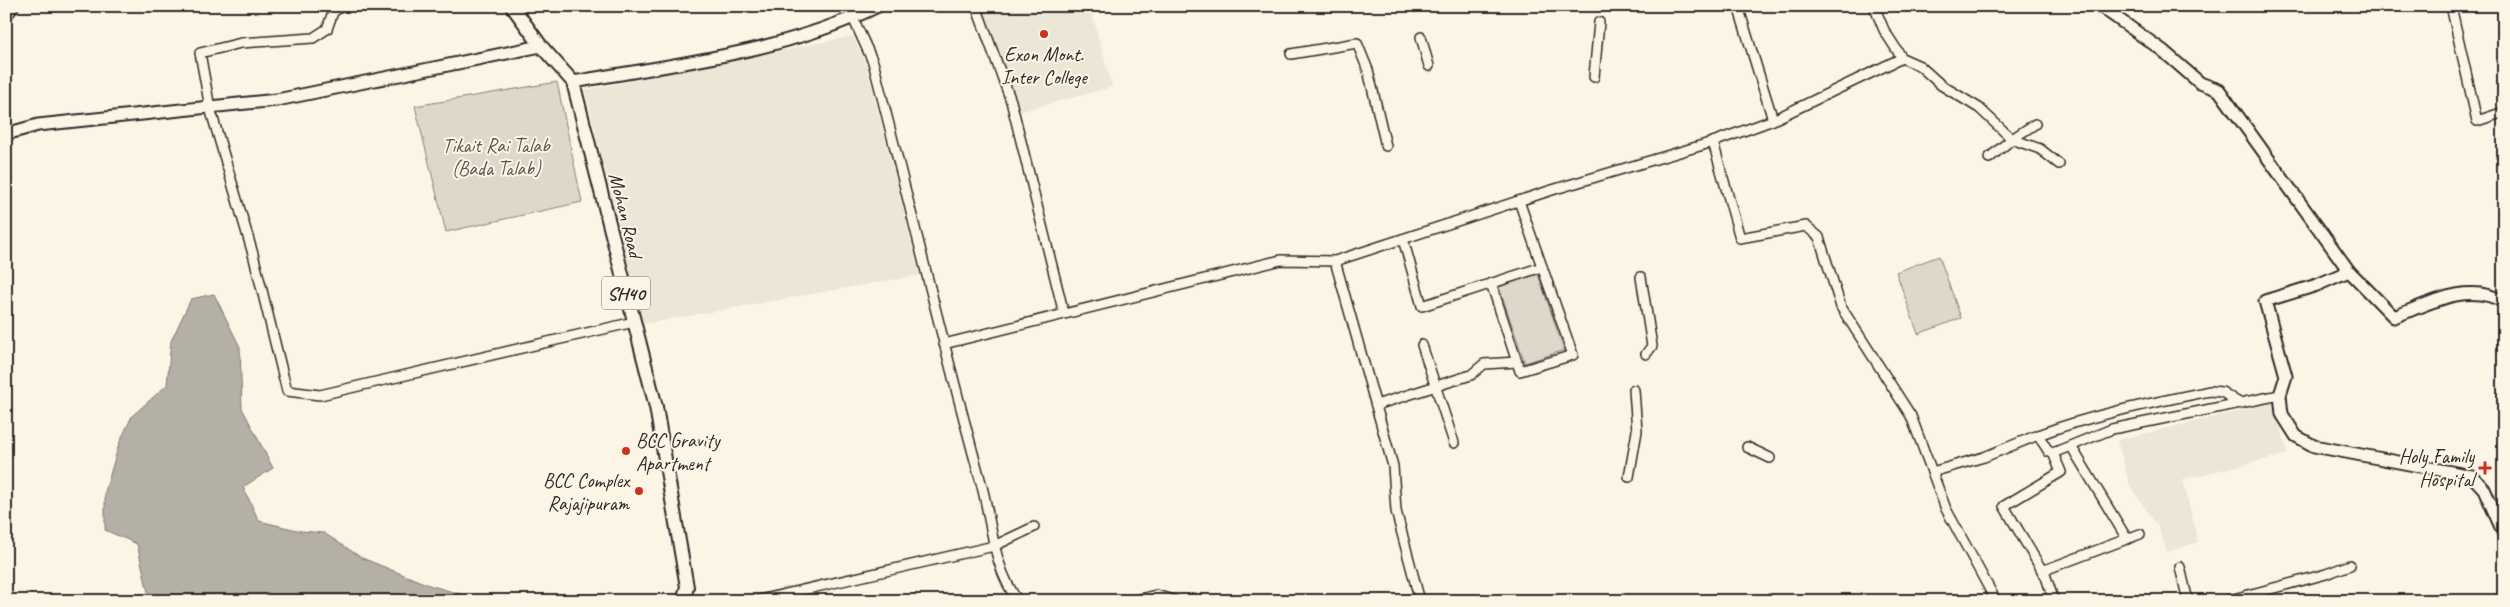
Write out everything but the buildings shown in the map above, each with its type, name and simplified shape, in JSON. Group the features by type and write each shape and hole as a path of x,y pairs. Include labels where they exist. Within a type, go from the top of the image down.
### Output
{"main road":[{"name":"Mohan Road","path":"512,6 541,46 573,82 657,417 687,587 683,601"}],"street":[{"path":"6,15 13,6"},
{"path":"342,6 333,12 327,29 313,38 241,43 200,53 210,108 253,254 287,391 320,395 634,322"},
{"path":"573,82 709,58 802,37 853,18 878,6"},
{"path":"976,6 1011,101 1064,314"},
{"path":"1738,6 1773,120"},
{"path":"1874,6 1884,30 1902,58 1920,66 1941,85 1979,108 2012,139 2040,149 2059,164"},
{"path":"2451,6 2477,121 2504,112"},
{"path":"2102,7 2162,50 2200,83 2219,90 2349,271 2394,317 2452,294 2491,295 2504,302"},
{"path":"853,18 873,62 944,344 986,501 994,546 1009,588 1018,601"},
{"path":"1594,77 1599,22"},
{"path":"1421,37 1429,66"},
{"path":"1291,54 1358,43 1368,70 1386,146"},
{"path":"6,134 38,125 277,100 541,46"},
{"path":"944,344 1280,260 1334,261 1519,201 1713,142 1773,120 1902,58"},
{"path":"1989,158 2012,139 2035,124"},
{"path":"1713,142 1740,238 1806,226 1819,237 1841,307 1910,416 1946,509 1996,601"},
{"path":"1491,283 1520,371 1573,355 1519,201"},
{"path":"1403,239 1422,306 1542,267"},
{"path":"1334,261 1393,466 1396,511 1420,601"},
{"path":"2349,271 2316,285 2264,301 2286,376 2280,395 2282,414 2296,436 2314,446 2472,476 2484,490 2504,534"},
{"path":"1641,277 1652,346 1646,354"},
{"path":"1422,345 1454,443"},
{"path":"1376,405 1471,375 1484,364 1516,362"},
{"path":"1629,477 1637,431 1634,390"},
{"path":"1932,472 1984,457 2038,435 2090,417 2174,398 2216,391 2222,392 2239,403"},
{"path":"2038,435 2048,452 2054,453 2112,429 2280,395"},
{"path":"2174,398 2178,415"},
{"path":"2071,446 2127,539"},
{"path":"1748,447 1770,458"},
{"path":"2054,453 2062,472 2004,506 2042,571 2054,601"},
{"path":"755,601 994,546 1034,528"},
{"path":"2042,571 2140,534"},
{"path":"2226,601 2326,574 2331,570 2350,565"},
{"path":"2180,567 2188,601"},
{"path":"1132,601 1156,595 1175,601"}],"shaded area":[{"name":"Exon Mont. Inter College","path":"980,6 1090,6 1112,87 1019,112 1003,62"},
{"path":"853,36 867,67 920,275 643,324 585,90"},
{"path":"214,294 240,347 242,408 273,468 243,487 259,521 301,531 324,533 362,558 429,585 484,601 150,601 137,544 105,530 105,492 119,444 132,416 167,385 171,341 191,299"},
{"path":"2274,403 2288,454 2183,479 2198,542 2167,552 2158,527 2130,486 2117,440"}],"green space":[{"name":"Tikait Rai Talab (Bada Talab)","path":"557,82 582,202 446,232 415,106"},
{"path":"1939,256 1961,318 1918,334 1896,272"},
{"path":"1538,274 1564,350 1525,363 1499,287"}],"place":[{"name":"Exon Mont. Inter College","path":"1044,34"},
{"name":"BCC Gravity Apartment","path":"626,451"},
{"name":"Holy Family Hospital","path":"2485,468"},
{"name":"BCC Complex Rajajipuram","path":"639,491"}]}
